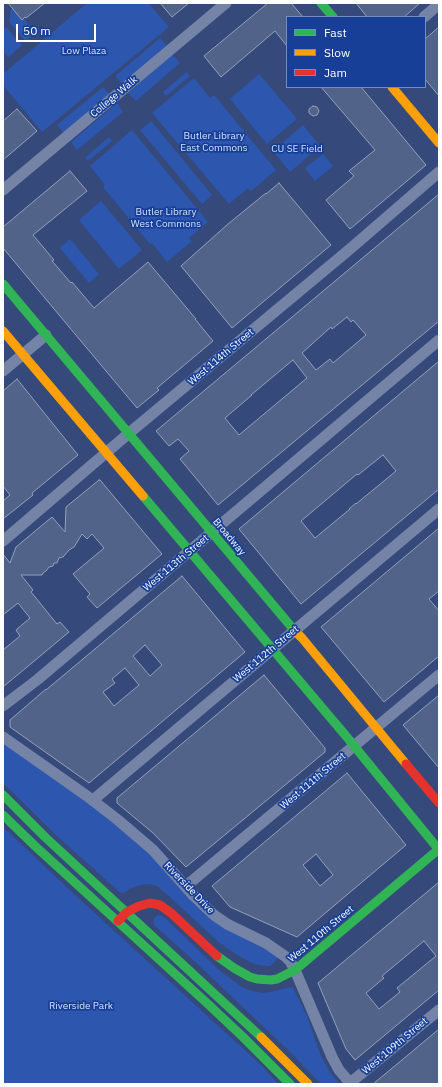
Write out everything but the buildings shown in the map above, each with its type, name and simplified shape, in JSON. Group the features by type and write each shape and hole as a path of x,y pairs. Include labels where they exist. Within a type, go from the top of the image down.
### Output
{"main road":[{"path":"321,3 332,16"},
{"path":"393,88 439,143"},
{"name":"Broadway","path":"3,284 128,434 302,638 414,776 439,803"},
{"path":"3,331 190,551 439,849"},
{"path":"3,795 45,837 252,1027 308,1084"},
{"path":"3,815 237,1032 290,1084"},
{"name":"West 110th Street","path":"118,921 128,912 145,904 150,903 160,905 216,955 234,968 250,977 264,980 274,980 295,970 439,849"}],"street":[{"name":"College Walk","path":"3,190 226,3"},
{"path":"425,16 439,4"},
{"name":"West 114th Street","path":"3,541 439,172"},
{"path":"3,371 46,335"},
{"name":"West 113th Street","path":"3,706 212,533 439,340"},
{"name":"West 112th Street","path":"92,800 439,508"},
{"name":"West 111th Street","path":"186,886 439,675"},
{"name":"Riverside Drive","path":"3,737 92,800 153,850 214,915 227,924 276,949 290,961 332,1057 339,1070 351,1084"},
{"name":"West 109th Street","path":"351,1084 439,1010"}],"green space":[{"name":"Low Plaza","path":"87,3 148,3 169,27 42,132 3,85 3,74"},
{"path":"11,9 13,9 22,20 24,19 37,34 28,38 30,40 28,42 26,42 9,22"},
{"path":"6,27 22,45 8,57 3,51 3,28"},
{"path":"160,38 167,46 122,84 115,76"},
{"path":"172,54 180,63 136,101 128,93"},
{"path":"187,72 190,76 166,96 163,92"},
{"path":"259,74 297,119 267,144 230,99"},
{"name":"Butler Library East Commons","path":"194,78 210,98 214,95 276,170 251,191 248,188 229,204 152,113"},
{"path":"103,87 110,95 64,133 57,125"},
{"path":"117,103 123,112 77,150 71,142"},
{"path":"151,121 212,195 202,204 140,130"},
{"name":"CU SE Field","path":"303,125 320,146 290,172 273,151"},
{"name":"Butler Library West Commons","path":"132,130 208,222 189,238 192,241 167,262 152,243 150,244 103,187 105,185 90,166"},
{"path":"109,137 112,141 88,161 85,158"},
{"path":"323,154 333,166 315,181 305,168"},
{"path":"101,201 142,250 119,269 79,220"},
{"path":"70,239 99,274 89,283 60,248"},
{"path":"3,742 77,792 146,849 195,903 267,947 278,957 274,963 270,966 258,965 234,953 221,944 157,886 149,884 140,885 129,889 122,894 57,836 3,783"},
{"name":"Riverside Park","path":"3,827 261,1065 278,1084 3,1084"},
{"path":"158,915 167,920 219,970 242,987 263,993 290,987 293,988 307,1016 322,1058 329,1071 339,1084 321,1084 244,1008 155,926 153,923 154,918"}],"traffic: fast":[{"path":"321,3 332,16"},
{"path":"3,284 294,630"},
{"path":"143,496 346,736 439,850"},
{"path":"3,795 45,837 261,1037"},
{"path":"3,815 209,1005 290,1084"},
{"path":"217,956 250,977 257,979 277,979 295,970 439,849"}],"traffic: slow":[{"path":"393,88 439,143"},
{"path":"3,331 143,496"},
{"path":"294,630 406,764"},
{"path":"261,1037 308,1084"}],"traffic: jam":[{"path":"406,764 439,803"},
{"path":"118,921 127,912 139,906 150,903 160,905 171,913 217,956"}]}
